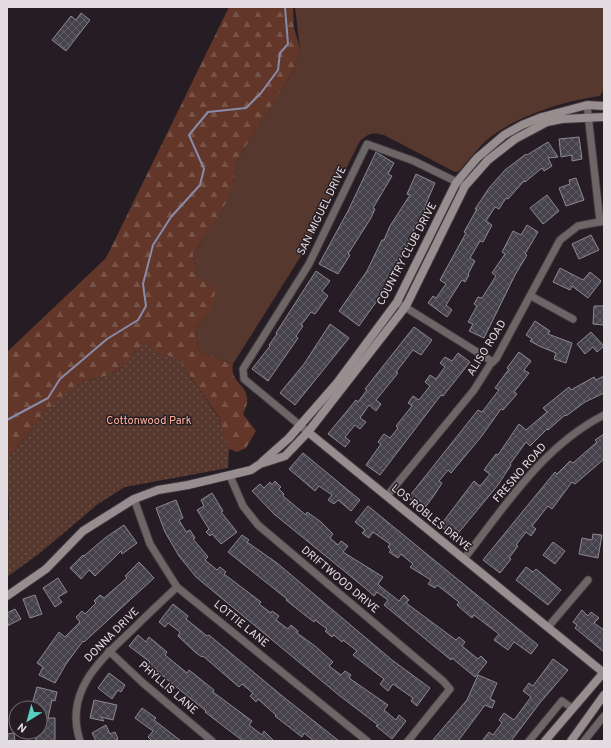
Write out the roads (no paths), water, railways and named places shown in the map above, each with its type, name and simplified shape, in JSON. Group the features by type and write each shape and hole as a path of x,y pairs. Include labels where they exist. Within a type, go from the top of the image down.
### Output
{"street":[{"name":"COUNTRY CLUB DRIVE","path":"7,596 46,569 83,531 134,499 158,490 230,476 251,470 260,464 300,425 337,383 397,302 456,183 477,158 510,132 542,117 587,105 604,106"},
{"path":"587,105 602,222"},
{"name":"COUNTRY CLUB DRIVE","path":"260,464 285,456 308,432 406,306 465,186 502,148 527,132 547,122 562,119 604,117"},
{"name":"SAN MIGUEL DRIVE","path":"244,380 243,369 309,264 367,144 414,161 456,183 465,186"},
{"name":"ALISO ROAD","path":"387,496 474,390 493,362 531,296 560,240 578,226 602,222"},
{"path":"531,296 573,319"},
{"path":"397,302 406,306 493,362"},
{"name":"LOS ROBLES DRIVE","path":"244,380 604,673"},
{"name":"FRESNO ROAD","path":"464,559 534,470 555,448 604,415"},
{"name":"DRIFTWOOD DRIVE","path":"230,476 243,506 258,526 443,681 450,689 408,741"},
{"name":"LOTTIE LANE","path":"134,499 150,544 177,586 367,741"},
{"path":"548,627 588,580"},
{"name":"DONNA DRIVE","path":"80,741 77,732 78,705 85,683 94,668 177,586"},
{"name":"PHYLLIS LANE","path":"109,652 143,683 212,741"},
{"path":"545,741 572,708 604,673"},
{"path":"571,741 604,697"},
{"path":"529,741 562,701 572,708"},
{"path":"584,741 604,716"}],"waterway":[{"path":"7,420 48,398 60,379 107,339 138,320 146,306 143,284 153,245 171,217 200,185 204,169 189,135 208,112 246,108 261,93 278,70 280,53 288,44 285,7"}],"park label":[{"name":"Cottonwood Park","path":"149,421"}]}
